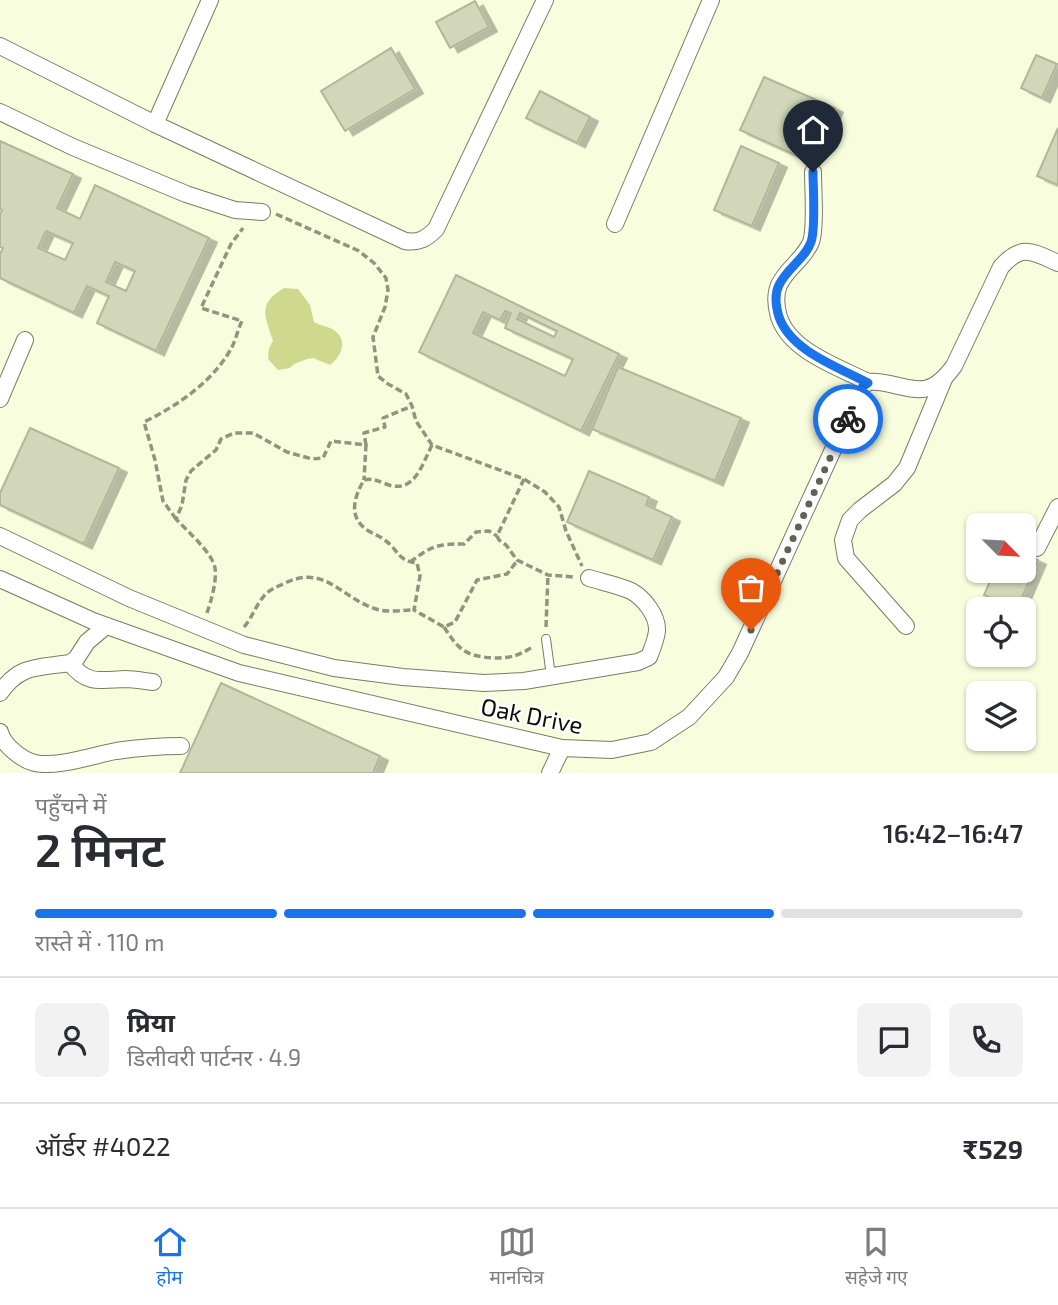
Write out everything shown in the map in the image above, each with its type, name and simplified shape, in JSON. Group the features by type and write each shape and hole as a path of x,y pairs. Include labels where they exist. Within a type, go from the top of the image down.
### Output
{"street":[{"path":"155,124 210,0"},
{"path":"0,46 155,124 405,241 416,242 436,229 545,0"},
{"path":"615,224 711,0"},
{"path":"0,112 73,147 186,194 235,210 262,212"},
{"path":"813,172 812,238 808,250 778,286 776,306 782,324 803,348 868,383 876,381 918,390 931,389 944,379"},
{"path":"906,626 846,558 843,540 850,520 902,475 944,379 954,366 1001,267 1017,253 1026,252 1058,263"},
{"path":"0,399 25,340"},
{"name":"Oak Drive","path":"0,579 106,625 239,673 562,748 612,750 651,742 688,717 726,677 740,653 859,393 868,383"},
{"path":"1037,548 1058,506"},
{"path":"0,536 129,598 244,645 334,668 484,683 524,681 638,662 649,657 657,628 644,601 632,592 589,578"},
{"path":"0,693 9,681 22,671 70,663 76,659 87,642 106,625"},
{"path":"70,663 79,674 96,681 129,679 153,682"},
{"path":"0,732 1,738 21,757 36,763 51,764 117,751 181,746"},
{"path":"550,773 562,748"}],"lane":[{"path":"546,639 551,676"}],"path":[{"path":"204,619 213,597 215,568 206,552 163,501 144,422 190,395 222,362 232,346 242,321 201,308 231,244 251,218 262,212 271,212 359,251 374,263 386,278 388,290 385,307 373,337 378,376 406,394 416,421 432,445 524,479 545,492 559,508 573,549 589,578"},
{"path":"412,406 383,418 385,427 364,433 364,480 354,506 356,519 367,530 383,538 398,555 417,563 420,576 414,610"},
{"path":"176,519 191,471 216,450 221,439 234,433 253,433 288,452 312,459 323,458 331,441 366,445"},
{"path":"364,480 404,487 417,475 432,445"},
{"path":"497,536 524,479"},
{"path":"410,562 425,550 443,543 464,544 477,532 489,531 506,545 517,560 548,575 589,578"},
{"path":"444,627 455,622 477,580 507,574 517,560"},
{"path":"240,632 250,621 265,594 291,580 315,578 328,582 375,609 414,610 444,627 454,642 475,657 513,658 546,639 548,575"}],"shaded area":[{"path":"284,288 298,289 310,305 314,322 333,329 342,340 342,349 330,365 313,358 278,370 268,359 273,341 265,311 270,299"}],"building":[{"path":"475,1 489,27 450,48 436,22"},
{"path":"391,48 415,89 345,131 321,91"},
{"path":"1036,55 1057,64 1042,98 1021,88"},
{"path":"764,77 835,108 811,162 740,130"},
{"path":"540,91 590,117 577,143 526,118"},
{"path":"1058,128 1058,185 1037,176"},
{"path":"0,141 73,174 57,208 80,219 95,185 209,238 156,351 97,323 109,296 87,286 74,313 0,278 0,254 3,248 0,247","holes":["46,231 73,243 65,260 38,248","115,262 135,271 126,291 106,282"]},
{"path":"741,146 779,163 752,226 714,210"},
{"path":"456,275 619,354 581,431 419,352","holes":["505,311 511,313 505,328 573,359 565,376 473,333 483,312 500,320","520,313 557,331 554,337 517,319"]},
{"path":"618,367 741,418 715,481 592,429"},
{"path":"30,428 119,468 84,544 0,505 0,493"},
{"path":"589,471 649,497 646,505 672,517 653,560 567,522"},
{"path":"989,583 1028,583 1022,597 984,595"},
{"path":"221,683 380,756 373,773 180,773"}],"way so far":[{"path":"751,630 848,419"}],"route":[{"path":"813,172 812,238 808,250 778,286 776,306 782,324 803,348 868,383 863,386 848,419"}]}
